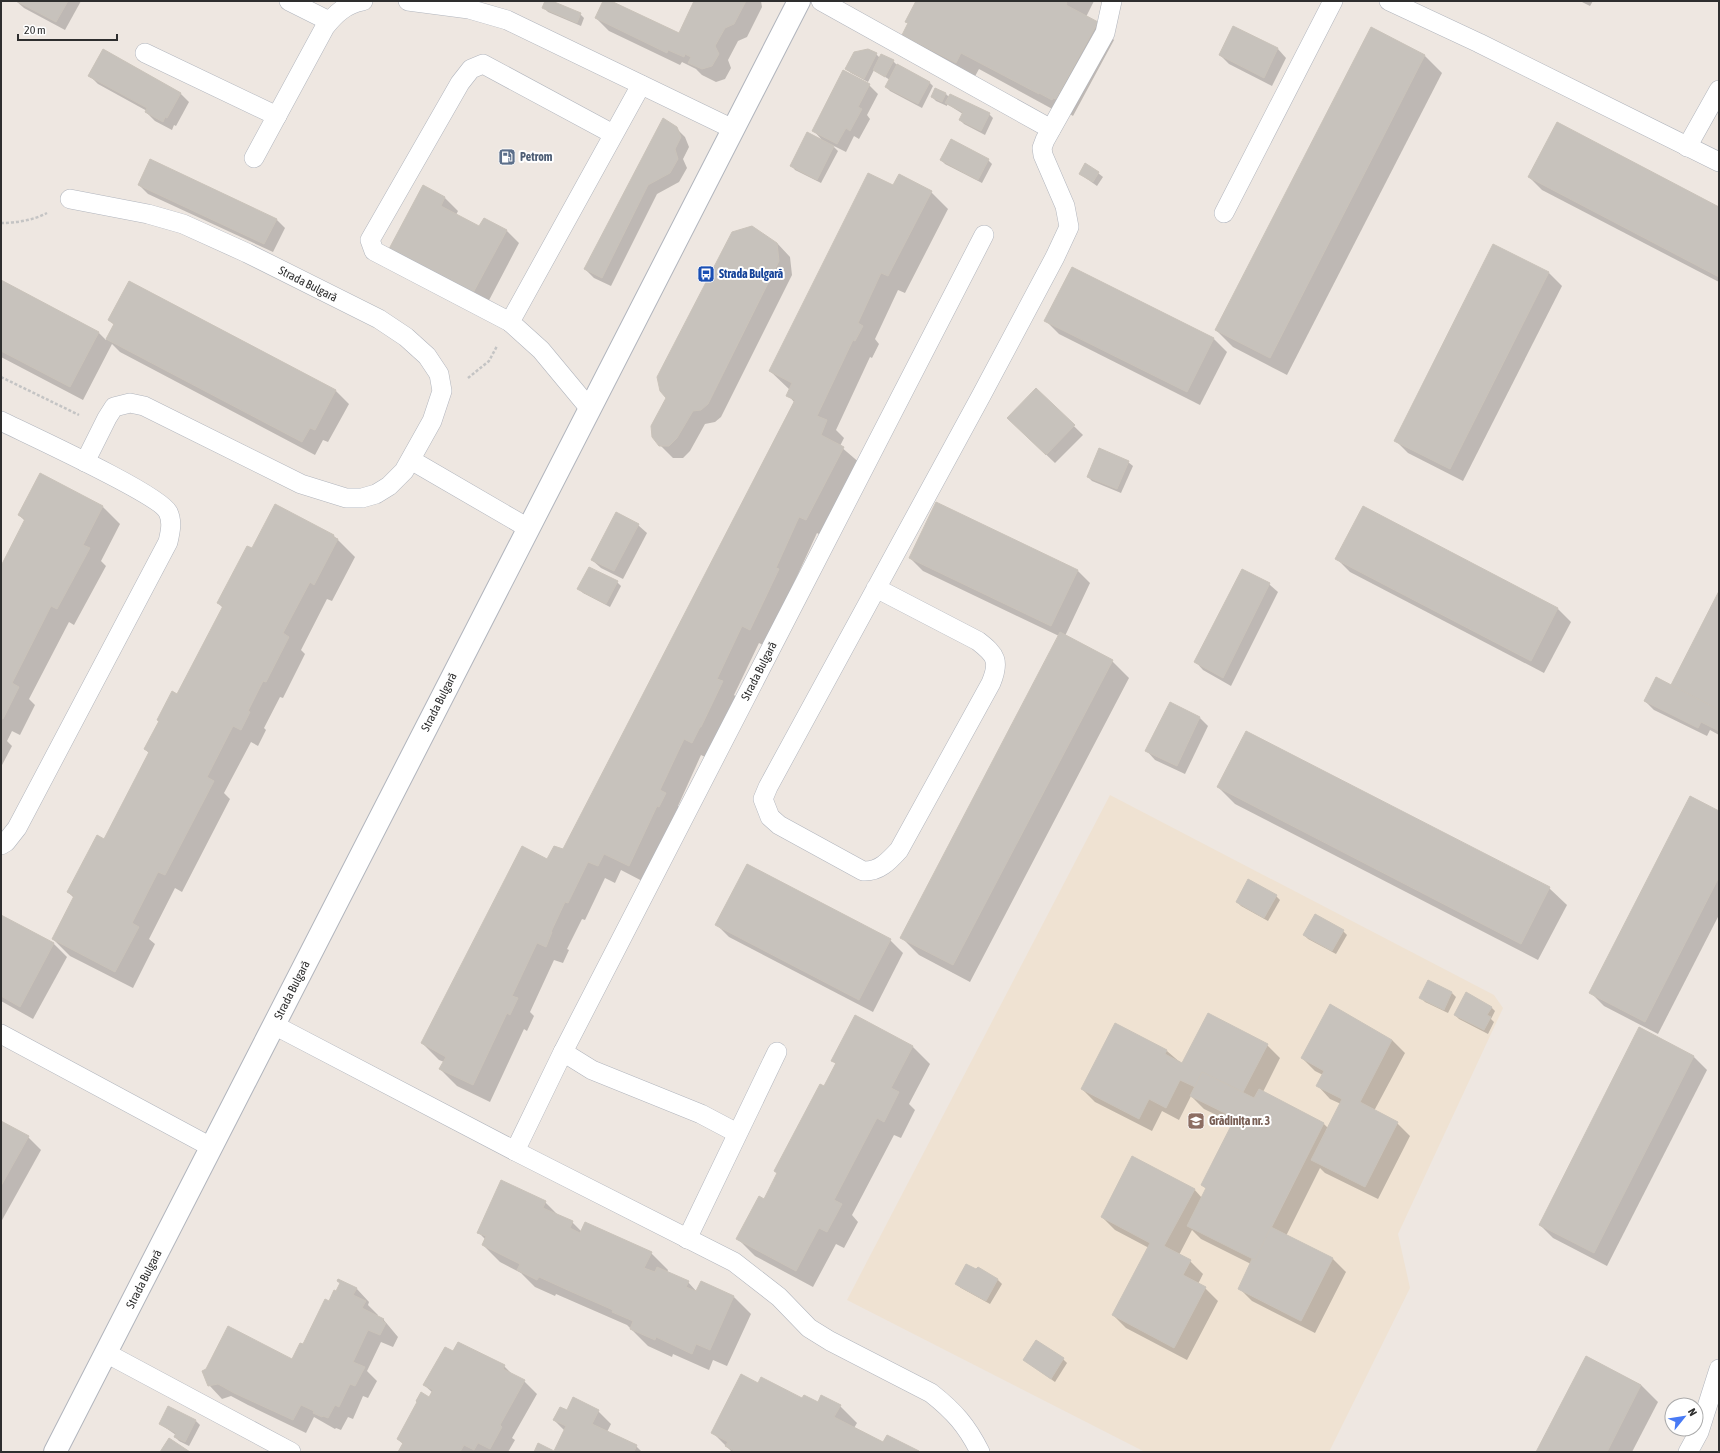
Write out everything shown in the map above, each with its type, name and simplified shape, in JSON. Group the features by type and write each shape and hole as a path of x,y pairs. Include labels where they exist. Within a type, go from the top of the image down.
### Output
{"street":[{"name":"Strada Bulgară","path":"55,1452 799,1"}],"lane":[{"path":"289,1 329,21"},
{"path":"254,158 329,21 334,15 353,3 363,1"},
{"path":"408,1 469,9 507,20 733,129"},
{"path":"820,1 1051,129"},
{"path":"876,588 978,641 989,649 995,659 997,668 991,683 899,850 889,861 871,872 863,871 779,825 770,817 763,799 768,787 876,588 1003,354 1070,227 1065,206 1043,155 1042,148 1051,129 1105,33 1112,1"},
{"path":"1224,213 1333,1"},
{"path":"1389,1 1472,39 1719,162"},
{"path":"145,53 277,116"},
{"path":"590,409 541,350 510,322 374,252 370,240 460,83 471,69 483,64 613,134"},
{"path":"510,322 641,85"},
{"path":"1688,147 1719,90"},
{"name":"Strada Bulgară","path":"70,199 148,214 183,224 247,253 379,319 406,337 427,356 439,374 442,391"},
{"name":"Strada Bulgară","path":"515,1152 562,1052 984,234"},
{"path":"85,462 114,408 130,403 144,406 301,484 322,492 346,498 362,498 376,494 389,486 404,471 432,421 442,391"},
{"path":"1,421 85,462 152,498 162,505 169,513 171,527 168,542 17,828 6,842 1,845"},
{"path":"411,460 528,528"},
{"path":"274,1025 515,1152 734,1262 779,1297 809,1328 830,1341 931,1393 958,1416 970,1432 980,1452"},
{"path":"1,1034 211,1147"},
{"path":"562,1052 592,1070 701,1114 737,1133"},
{"path":"687,1239 777,1052"},
{"path":"106,1353 291,1452"},
{"path":"1688,1452 1699,1432 1719,1369"}],"path":[{"path":"1,223 10,223 40,217 70,199"},
{"path":"442,391 471,377 489,361 510,322"},
{"path":"1,378 103,426"}],"shaded area":[{"name":"Grădinița nr. 3","path":"1110,795 1494,995 1503,1008 1398,1234 1410,1288 1329,1452 1145,1452 847,1300"}],"building":[{"path":"16,1 68,1 56,22"},
{"path":"545,1 552,1 581,13 577,23 542,8"},
{"path":"603,1 611,1 679,33 694,1 746,1 734,24 725,28 715,46 719,54 712,66 702,69 688,63 691,57 685,54 684,57 668,50 667,53 595,18"},
{"path":"916,1 1063,1 1067,3 1066,5 1098,22 1056,99 1053,98 1052,100 961,53 956,63 902,35 908,23 905,22"},
{"path":"1233,26 1278,48 1264,78 1219,55"},
{"path":"1371,27 1425,55 1270,358 1215,330"},
{"path":"103,49 181,93 167,118 165,117 163,122 145,112 147,108 88,76"},
{"path":"868,49 877,53 864,79 845,69 854,52"},
{"path":"881,54 894,60 885,77 873,70"},
{"path":"897,64 930,82 918,104 885,87"},
{"path":"843,70 870,84 858,107 862,109 850,131 846,128 837,144 812,131"},
{"path":"935,88 946,93 942,102 931,97"},
{"path":"950,94 990,113 981,131 959,120 963,112 945,103"},
{"path":"663,118 677,127 681,137 675,149 678,159 670,173 648,185 602,278 584,269"},
{"path":"1557,122 1719,207 1719,277 1528,177"},
{"path":"807,132 834,146 817,180 790,166"},
{"path":"951,139 989,159 978,180 940,160"},
{"path":"150,159 277,219 264,244 138,185"},
{"path":"1085,163 1099,172 1093,182 1079,174"},
{"path":"868,173 893,185 899,174 932,191 888,276 881,273 858,323 863,326 855,341 853,340 817,416 827,420 821,435 844,447 806,520 799,517 776,568 779,569 750,630 742,626 717,679 723,681 701,727 692,743 684,739 660,790 666,793 659,807 657,806 629,866 604,854 598,866 588,862 568,903 565,902 551,932 546,947 537,943 512,996 518,998 510,1015 507,1013 473,1085 439,1069 446,1057 421,1043 522,846 547,859 554,846 563,849 795,400 786,396 792,383 769,371"},
{"path":"423,185 445,197 441,206 479,226 484,218 507,230 473,293 389,249"},
{"path":"752,226 777,243 779,261 708,404 701,410 693,411 677,438 669,446 659,446 652,437 651,426 666,398 660,391 657,377 732,232"},
{"path":"1493,244 1549,272 1450,469 1394,441"},
{"path":"1072,267 1214,338 1187,392 1044,321"},
{"path":"1,280 99,332 70,387 1,351"},
{"path":"129,281 336,390 315,430 310,428 302,442 106,339 114,324 108,320"},
{"path":"1036,388 1075,425 1046,455 1007,418"},
{"path":"1099,448 1129,461 1117,489 1087,477"},
{"path":"40,473 103,506 83,545 90,548 57,609 51,606 12,683 19,687 3,719 1,718 1,566 25,519 18,515"},
{"path":"936,502 1078,570 1051,626 909,558"},
{"path":"275,504 334,535 333,537 338,539 314,585 310,582 283,633 289,637 266,682 263,681 248,711 250,712 241,730 233,726 207,777 214,781 165,875 158,872 132,923 139,927 115,972 52,939 74,896 67,892 97,835 104,839 149,752 144,749 159,721 157,720 172,691 177,694 223,606 217,603 247,546 252,548"},
{"path":"1363,506 1558,608 1531,661 1335,559"},
{"path":"616,512 639,524 614,571 591,560"},
{"path":"589,567 618,581 606,604 577,589"},
{"path":"1242,569 1270,583 1223,678 1194,662"},
{"path":"1719,591 1719,710 1671,685"},
{"path":"1060,632 1113,660 953,965 900,938"},
{"path":"1656,677 1719,710 1719,731 1701,722 1698,728 1644,701"},
{"path":"1170,702 1200,717 1177,766 1145,751"},
{"path":"1246,731 1550,887 1521,944 1217,787"},
{"path":"1690,796 1719,811 1719,877 1645,1022 1589,993"},
{"path":"747,864 891,939 859,1000 715,925"},
{"path":"1248,879 1277,895 1264,918 1236,902"},
{"path":"1315,914 1344,930 1332,951 1303,935"},
{"path":"1,915 54,943 20,1007 1,996"},
{"path":"1428,980 1452,992 1444,1010 1419,998"},
{"path":"1466,992 1492,1007 1487,1015 1491,1017 1484,1030 1454,1015"},
{"path":"1330,1004 1392,1040 1360,1102 1398,1122 1365,1187 1311,1160 1342,1099 1316,1086 1324,1071 1301,1058"},
{"path":"1208,1013 1268,1044 1243,1092 1202,1072 1195,1087 1180,1080 1166,1108 1149,1099 1139,1119 1081,1089 1115,1023 1167,1050 1165,1054 1182,1063"},
{"path":"855,1015 913,1046 891,1088 899,1092 884,1122 877,1118 834,1200 842,1204 827,1232 819,1228 796,1271 736,1239 759,1196 764,1199 777,1173 774,1171 820,1084 824,1086 836,1063 831,1061"},
{"path":"1639,1027 1694,1056 1594,1253 1539,1225"},
{"path":"1202,1072 1254,1098 1259,1089 1324,1123 1255,1260 1187,1226 1206,1188 1201,1185 1235,1118 1190,1096"},
{"path":"1,1121 29,1136 1,1186"},
{"path":"1132,1156 1195,1189 1164,1246 1191,1260 1183,1275 1206,1287 1174,1348 1112,1315 1150,1243 1101,1217"},
{"path":"501,1180 546,1201 543,1208 573,1221 570,1228 580,1233 585,1222 652,1252 644,1268 655,1272 657,1267 689,1281 686,1287 696,1291 701,1281 734,1296 710,1350 696,1344 692,1354 656,1337 655,1340 630,1329 633,1321 612,1312 613,1310 539,1277 537,1280 517,1270 520,1264 482,1245 486,1236 477,1233"},
{"path":"1271,1227 1333,1258 1301,1321 1238,1289 1252,1259 1255,1260"},
{"path":"966,1264 976,1269 978,1267 998,1279 986,1301 955,1284"},
{"path":"338,1279 357,1288 353,1295 366,1301 362,1308 384,1319 382,1321 386,1323 380,1335 368,1330 353,1362 365,1367 355,1386 350,1384 339,1407 335,1405 328,1418 313,1413 314,1411 301,1405 293,1420 218,1384 208,1386 202,1371 206,1369 228,1326 292,1359 300,1343 303,1344 325,1299 329,1301 334,1290 336,1291 340,1283 337,1281"},
{"path":"1036,1340 1064,1358 1051,1379 1023,1360"},
{"path":"458,1342 505,1365 503,1369 525,1380 500,1425 502,1427 490,1449 478,1443 474,1450 464,1445 460,1452 398,1452 403,1443 397,1439 421,1392 429,1397 433,1390 423,1385 445,1347 453,1351"},
{"path":"1586,1356 1641,1385 1607,1452 1536,1452"},
{"path":"741,1374 758,1383 761,1377 802,1398 804,1395 818,1402 821,1395 841,1405 834,1417 883,1442 887,1435 919,1451 736,1452 725,1446 728,1442 711,1433"},
{"path":"573,1397 599,1410 592,1424 637,1445 634,1452 534,1452 538,1443 554,1451 566,1426 553,1420 560,1407 567,1410"},
{"path":"168,1406 196,1420 185,1442 174,1437 176,1433 159,1424"},
{"path":"169,1438 190,1452 160,1452"}],"place":[{"name":"Petrom","path":"507,157"},
{"name":"Strada Bulgară","path":"706,274"},
{"name":"Grădinița nr. 3","path":"1196,1121"}]}
